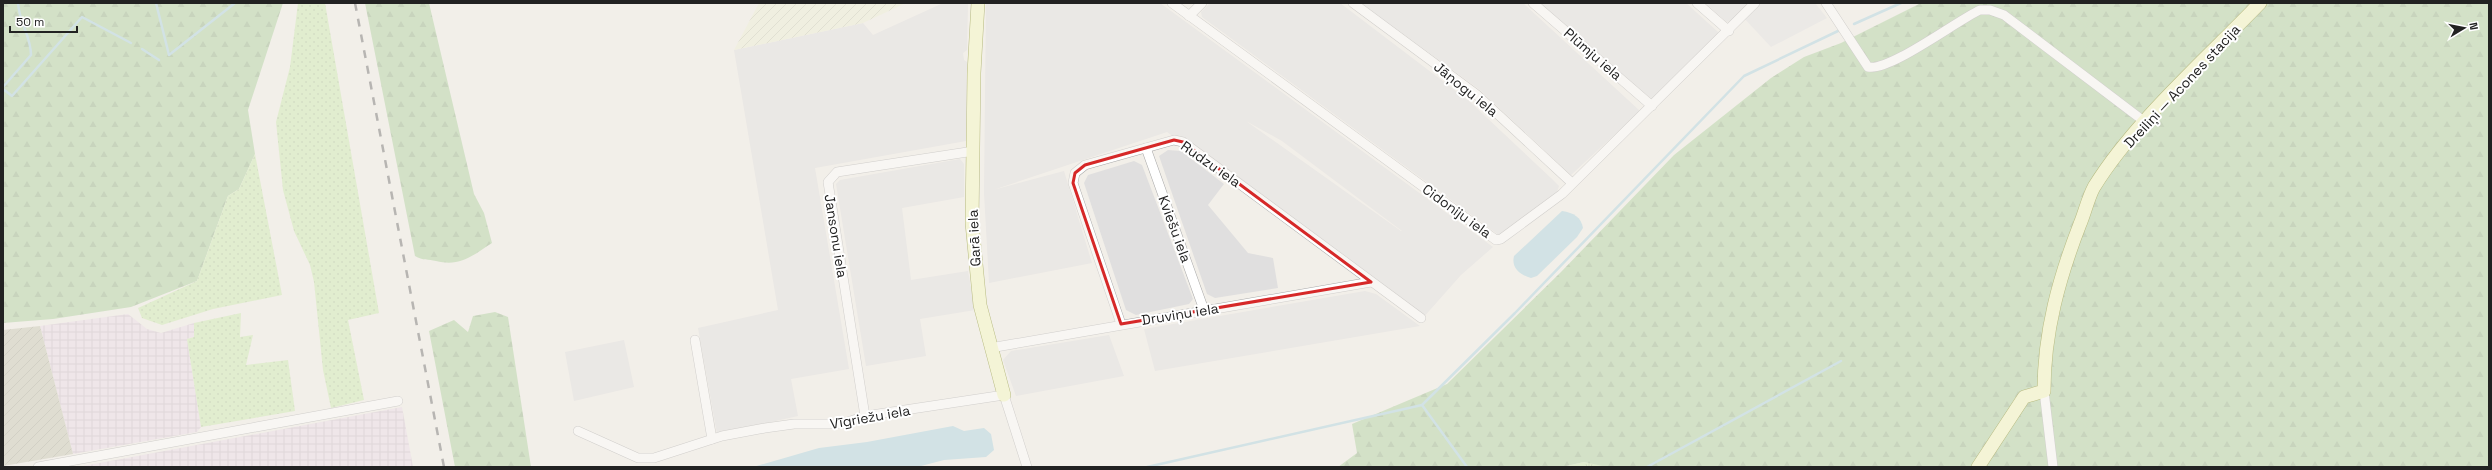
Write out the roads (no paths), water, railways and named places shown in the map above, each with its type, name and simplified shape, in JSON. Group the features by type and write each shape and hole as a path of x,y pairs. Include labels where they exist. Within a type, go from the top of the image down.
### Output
{"street":[{"name":"Garā iela","path":"978,3 972,222 974,258 980,305 990,348 1026,467"},
{"name":"Cidoniju iela","path":"1172,3 1496,240 1501,239 1562,194 1728,32 1755,3"},
{"path":"1189,16 1202,3"},
{"name":"Jāņogu iela","path":"1353,3 1476,94 1572,183"},
{"name":"Plūmju iela","path":"1533,3 1652,106"},
{"path":"1697,3 1728,32"},
{"path":"1826,3 1868,67 1874,69 1901,58 1969,15 1980,10 1990,10 2004,15 2145,122"},
{"name":"Dreiliņi — Acones stacija","path":"2044,391 2044,365 2050,323 2064,264 2094,188 2145,122 2260,3"},
{"name":"Rudzu iela","path":"1121,324 1073,183 1074,173 1085,165 1174,140 1183,142 1421,318"},
{"name":"Kviešu iela","path":"1146,148 1204,310"},
{"name":"Jansonu iela","path":"865,416 828,182 838,172 974,151"},
{"name":"Druviņu iela","path":"990,348 1121,324 1371,282"},
{"path":"695,340 712,439"},
{"path":"1978,467 2024,397 2044,391 2052,467"},
{"name":"Vīgriežu iela","path":"578,431 638,458 654,458 712,439 794,424 842,424 865,416 1004,395"},
{"path":"38,467 398,401"}],"water":[{"path":"1562,211 1573,214 1579,218 1583,228 1577,237 1537,276 1531,278 1523,275 1515,267 1513,260 1514,256"},
{"path":"953,426 964,431 984,428 991,434 994,450 986,457 944,460 921,466 753,467 819,448 867,442"}],"waterway":[{"path":"3,87 31,55 29,42 20,16 18,3"},
{"path":"156,3 169,55 235,3"},
{"path":"1854,24 1901,3"},
{"path":"3,89 12,96 82,17 131,43"},
{"path":"1147,467 1422,405 1515,313 1744,76 1838,31"},
{"path":"142,49 159,60"},
{"path":"1647,467 1841,361"},
{"path":"1422,405 1467,467"}],"railway":[{"path":"355,3 444,467"}]}
